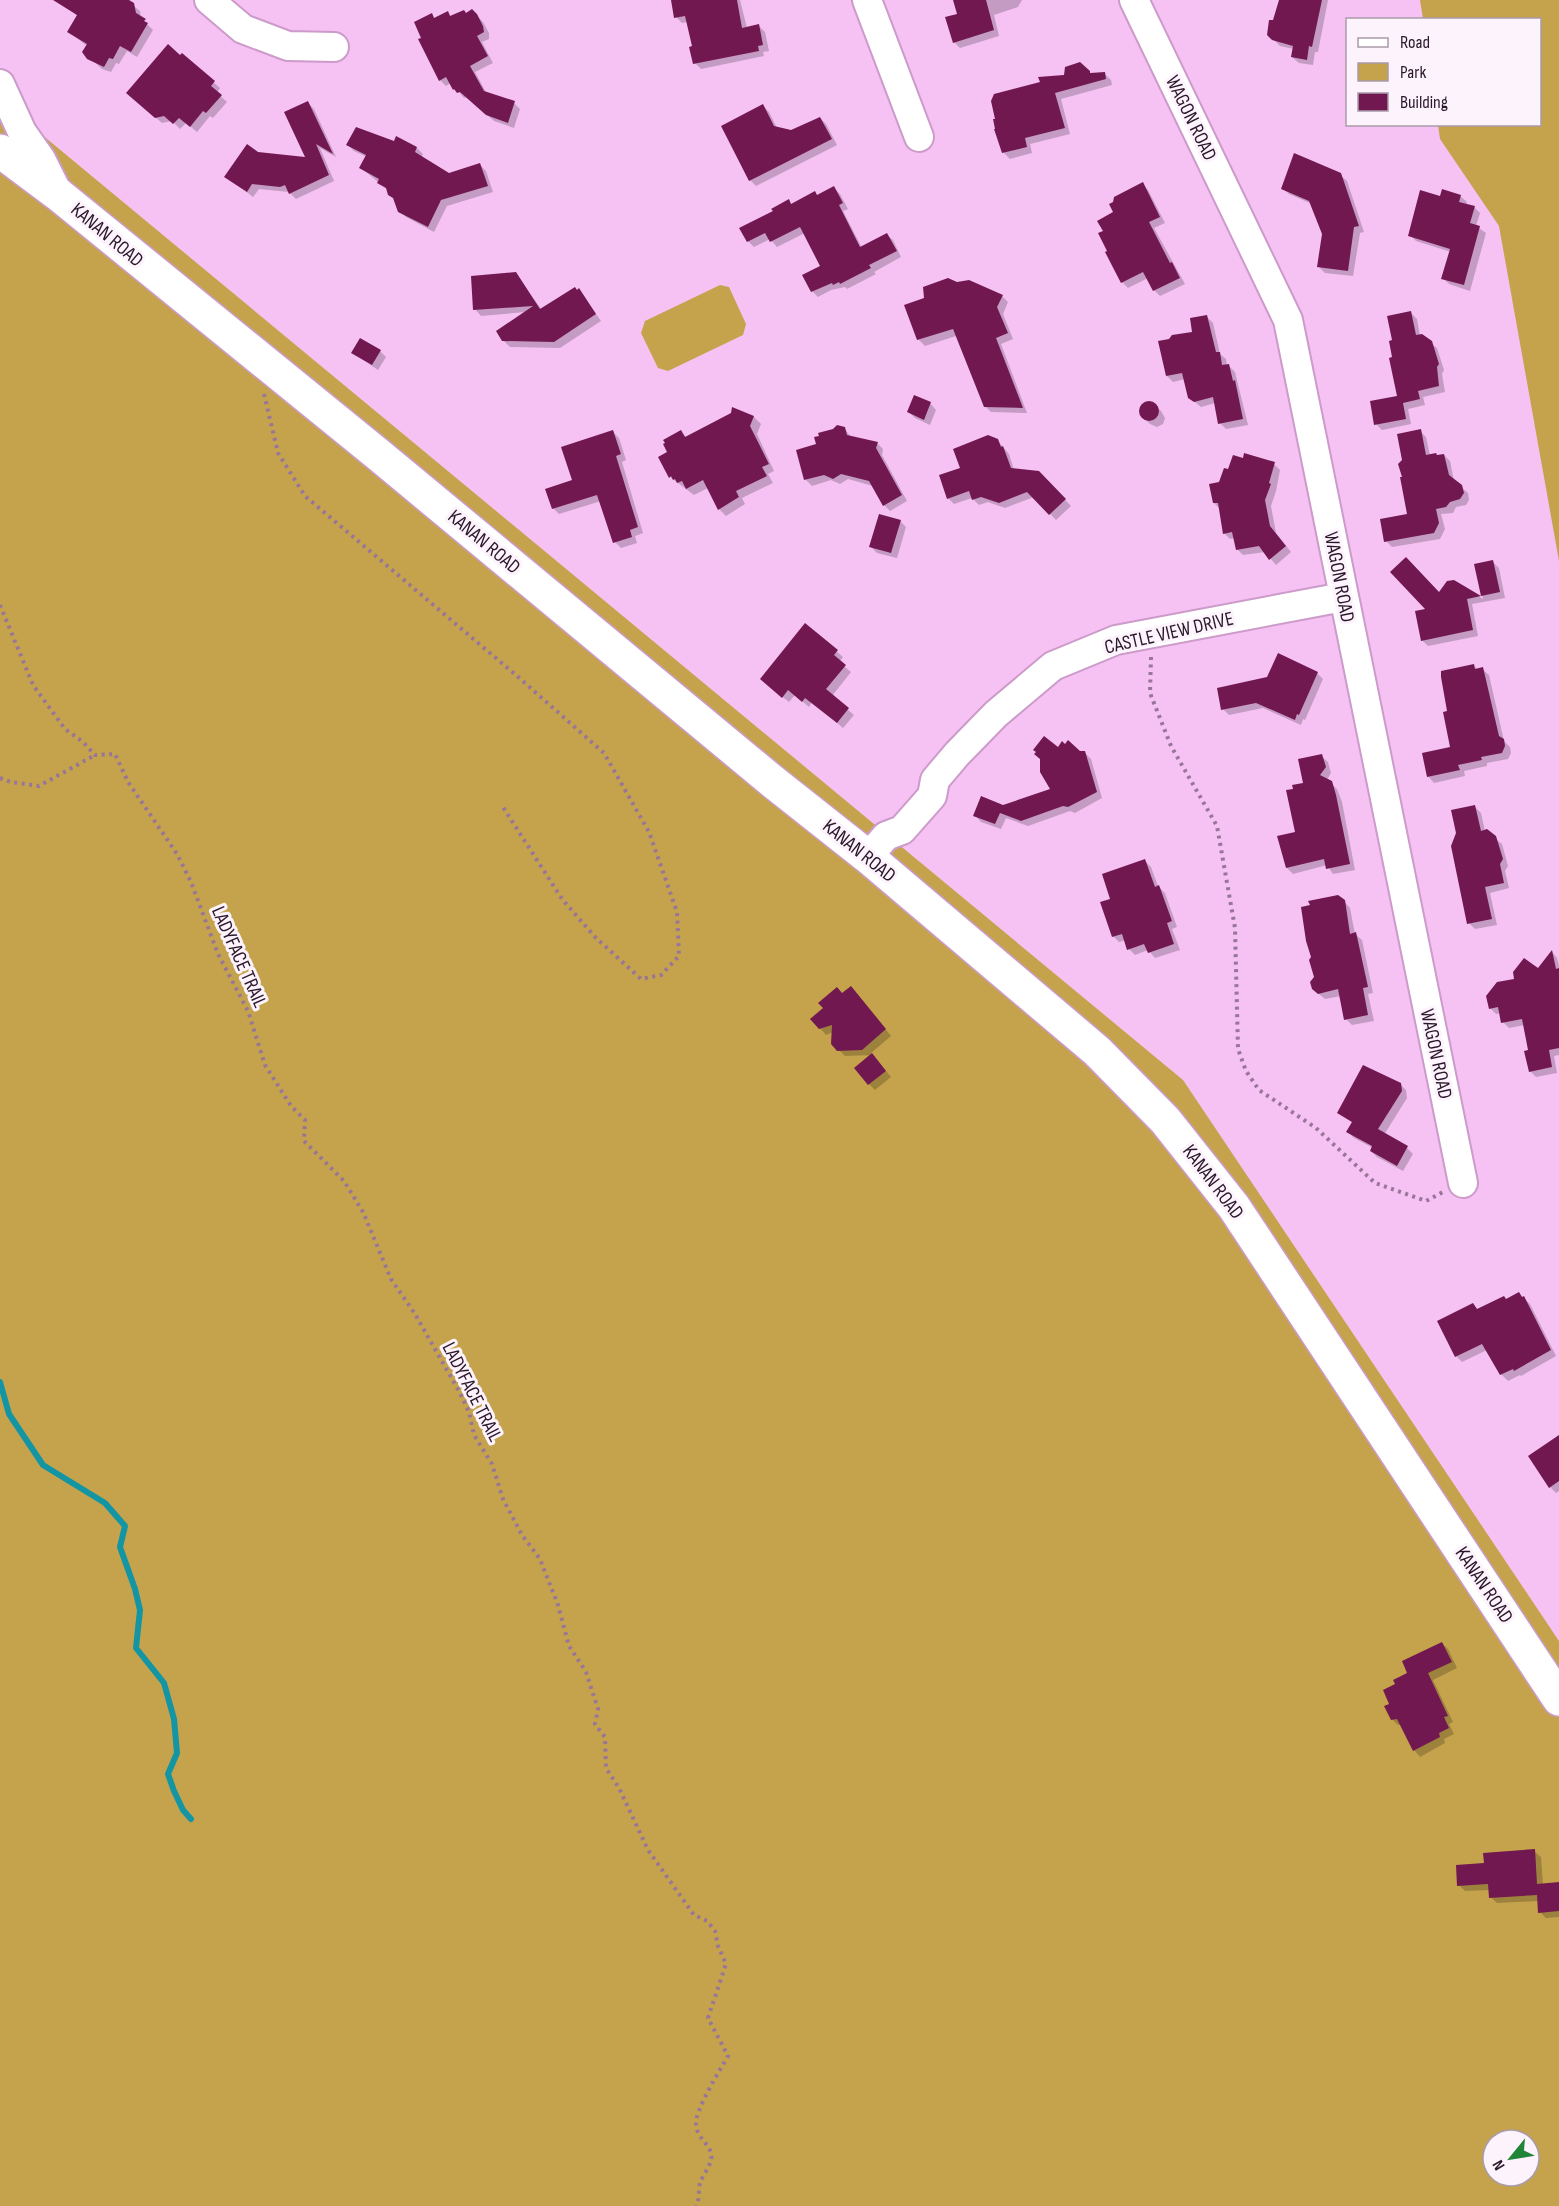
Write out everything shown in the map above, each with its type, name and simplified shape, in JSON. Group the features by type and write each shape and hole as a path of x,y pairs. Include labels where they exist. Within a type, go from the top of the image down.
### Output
{"main road":[{"name":"KANAN ROAD","path":"0,151 59,195 772,781 877,847 1097,1051 1165,1120 1234,1207 1559,1699"}],"street":[{"path":"208,0 243,29 288,46 334,47"},
{"path":"867,0 919,137"},
{"name":"WAGON ROAD","path":"1134,0 1288,320 1463,1183"},
{"path":"0,84 22,132 41,159 59,195"},
{"name":"CASTLE VIEW DRIVE","path":"877,847 902,830 924,793 957,754 996,714 1053,666 1116,640 1343,597"}],"path":[{"path":"256,356 278,453 304,496 518,676 604,753 649,831 677,912 679,956 661,975 641,979 595,936 562,899 501,804"},
{"name":"LADYFACE TRAIL","path":"0,605 33,685 65,729 83,742 95,755 116,754 128,782 177,854 191,882 218,954 248,1011 266,1065 291,1106 305,1120 304,1141 344,1181 363,1212 391,1279 415,1314 460,1393 474,1435 492,1464 503,1499 522,1535 540,1559 558,1605 569,1646 586,1672 598,1709 595,1724 605,1737 606,1768 619,1788 648,1850 694,1915 707,1920 715,1931 720,1953 726,1964 708,2018 728,2056 702,2104 696,2124 701,2139 711,2151 711,2158 699,2184 699,2201 696,2206"},
{"path":"1151,634 1150,693 1171,746 1217,826 1235,928 1238,1049 1246,1071 1259,1090 1316,1128 1374,1183 1426,1201 1463,1183"},
{"path":"0,777 11,782 39,786 95,755"}],"green space":[{"path":"1420,0 1559,0 1559,561 1499,226 1440,139 1438,126 1541,126 1541,18 1423,18"},
{"path":"0,100 1183,1080 1559,1641 1559,2206 0,2206"},
{"path":"720,285 729,287 746,324 743,335 668,371 658,368 641,333 645,321"}],"building":[{"path":"53,0 129,0 134,3 136,13 148,23 131,52 120,46 113,59 109,58 104,67 87,59 82,52 87,44 67,32 77,15"},
{"path":"671,0 737,0 742,28 759,24 763,45 758,46 759,51 693,64 689,47 692,46 685,16 674,18"},
{"path":"953,0 986,0 994,30 953,43 945,17 957,14"},
{"path":"1279,0 1322,0 1307,60 1291,57 1293,46 1272,40 1267,35 1269,20 1273,20"},
{"path":"472,9 483,26 484,32 477,36 488,56 470,66 484,91 515,101 508,123 486,115 460,92 453,90 446,77 439,81 418,39 421,38 414,22 432,13 434,18 448,11 450,16 464,10 466,13"},
{"path":"168,44 215,81 211,86 222,95 206,113 203,111 190,127 179,118 173,124 164,116 155,118 126,93"},
{"path":"1080,62 1090,73 1105,72 1106,79 1055,93 1065,128 1025,138 1027,147 1002,153 994,129 993,119 995,119 991,101 994,94 1040,82 1038,77 1064,75 1065,67"},
{"path":"308,101 333,154 316,144 329,175 289,194 285,185 280,187 252,184 247,192 224,177 247,144 258,152 305,157 284,112"},
{"path":"763,104 774,126 791,130 820,117 832,139 749,181 721,126"},
{"path":"356,127 394,141 396,136 417,147 415,152 449,173 480,163 488,186 441,200 428,227 398,212 386,188 377,183 379,179 359,168 366,155 346,145"},
{"path":"1294,153 1341,173 1359,226 1354,227 1348,271 1317,267 1322,234 1309,201 1281,189"},
{"path":"1143,182 1160,217 1149,222 1180,278 1153,291 1143,272 1121,283 1098,233 1103,231 1097,221 1113,212 1109,204 1113,202 1114,197"},
{"path":"834,186 843,203 839,205 860,247 887,233 897,251 869,265 871,268 840,284 839,282 833,285 832,283 811,292 802,275 820,266 800,227 770,242 765,233 747,242 739,228 773,211 771,209 789,199 791,204 815,191 817,195"},
{"path":"1442,189 1461,195 1459,202 1475,206 1470,223 1480,226 1464,285 1441,279 1450,249 1408,236 1420,190 1440,196"},
{"path":"516,272 540,309 575,287 577,290 579,288 596,314 554,342 502,341 496,331 533,306 473,310 471,276"},
{"path":"948,278 957,282 969,280 1003,295 997,307 1008,333 996,338 1023,408 984,407 953,329 917,340 904,305 924,298 923,287"},
{"path":"1411,311 1416,335 1422,334 1432,341 1439,364 1437,367 1439,386 1418,391 1420,399 1403,403 1406,419 1374,425 1370,401 1397,396 1389,358 1392,357 1389,341 1392,340 1387,316"},
{"path":"1207,315 1216,352 1220,352 1222,365 1229,364 1233,381 1235,380 1243,419 1218,424 1213,397 1194,402 1188,398 1182,373 1166,376 1158,341 1169,339 1172,335 1192,332 1190,318"},
{"path":"360,338 381,350 372,365 351,353"},
{"path":"914,395 931,402 924,420 907,412"},
{"path":"1149,401 1156,404 1159,411 1156,418 1149,421 1142,418 1139,411 1142,404"},
{"path":"732,407 754,416 750,426 769,464 762,467 767,476 736,491 739,497 718,510 703,480 686,489 682,481 677,483 671,476 669,478 658,457 667,452 663,440 681,430 685,437 731,413"},
{"path":"837,425 845,427 847,435 878,442 876,448 902,495 883,506 869,481 841,474 833,479 824,475 804,480 796,450 816,444 814,437 819,436 818,433 833,429"},
{"path":"1421,429 1426,455 1444,454 1449,475 1462,485 1464,493 1460,499 1450,502 1446,507 1436,509 1439,523 1434,533 1384,542 1380,519 1407,514 1398,464 1402,460 1397,434"},
{"path":"613,430 621,454 616,456 638,527 630,530 632,537 613,543 597,495 552,509 545,489 572,480 561,447"},
{"path":"988,435 998,439 1001,447 1003,446 1011,468 1039,471 1066,499 1049,515 1027,492 999,503 981,497 972,500 969,491 947,499 939,475 960,468 953,449"},
{"path":"1244,453 1275,462 1265,500 1270,526 1286,546 1269,560 1259,546 1236,550 1232,532 1223,534 1218,503 1213,503 1209,484 1219,482 1224,468 1228,469 1233,455 1243,458"},
{"path":"879,514 901,520 891,553 869,547"},
{"path":"1406,557 1439,592 1447,581 1454,580 1481,596 1474,564 1493,560 1500,592 1467,599 1473,630 1421,641 1415,611 1425,609 1390,572"},
{"path":"805,623 838,650 834,655 846,665 826,689 849,708 837,723 805,698 802,702 788,690 782,698 760,679"},
{"path":"1278,653 1318,672 1295,720 1256,703 1221,710 1217,688 1267,677"},
{"path":"1474,664 1475,669 1483,667 1499,736 1504,739 1505,746 1502,753 1458,765 1460,770 1427,777 1422,753 1450,747 1443,712 1447,711 1441,671"},
{"path":"1044,736 1058,747 1062,741 1065,744 1068,740 1080,751 1085,751 1097,792 1068,807 1063,806 1021,821 1000,813 995,824 973,816 981,796 1003,805 1050,789 1040,772 1040,759 1033,750"},
{"path":"1322,754 1326,767 1320,775 1332,781 1350,864 1326,869 1324,859 1286,868 1277,836 1295,832 1286,790 1293,789 1292,785 1303,783 1298,759"},
{"path":"1475,805 1481,831 1487,829 1496,836 1503,859 1500,864 1504,883 1485,887 1492,919 1467,924 1451,846 1456,833 1451,810"},
{"path":"1145,859 1155,887 1159,885 1172,921 1167,923 1174,944 1148,953 1144,944 1127,950 1122,934 1112,937 1100,902 1110,899 1102,874"},
{"path":"1338,895 1345,900 1350,934 1356,932 1368,987 1363,988 1368,1015 1344,1020 1338,989 1318,994 1312,989 1310,982 1314,977 1309,960 1311,957 1301,907 1310,905 1308,901"},
{"path":"1552,950 1556,969 1559,968 1559,1048 1549,1050 1552,1067 1529,1072 1524,1051 1528,1050 1522,1019 1501,1023 1498,1007 1489,1009 1486,996 1497,982 1514,979 1513,972 1524,958 1538,968"},
{"path":"851,986 886,1029 862,1050 837,1051 831,1044 832,1025 819,1029 810,1019 823,1008 818,1003 837,987 842,993"},
{"path":"872,1053 886,1071 868,1085 854,1068"},
{"path":"1363,1065 1401,1083 1402,1091 1378,1129 1408,1146 1397,1166 1370,1151 1372,1146 1346,1132 1352,1122 1337,1113"},
{"path":"1519,1292 1522,1297 1524,1296 1551,1350 1514,1371 1513,1369 1500,1375 1482,1344 1455,1357 1437,1321 1473,1303 1477,1309 1504,1296 1506,1299"},
{"path":"1559,1435 1559,1481 1549,1488 1528,1456"},
{"path":"1442,1642 1452,1662 1428,1673 1448,1716 1444,1717 1449,1728 1439,1733 1440,1737 1413,1751 1397,1719 1391,1720 1384,1706 1389,1704 1383,1690 1395,1684 1393,1680 1407,1673 1402,1661"},
{"path":"1535,1849 1537,1884 1559,1882 1559,1911 1538,1913 1537,1895 1489,1898 1488,1884 1457,1886 1456,1865 1484,1863 1483,1853"}],"waterway":[{"path":"0,1382 9,1414 43,1465 105,1503 125,1526 120,1547 140,1610 136,1648 164,1683 174,1719 177,1753 168,1774 183,1810 191,1819"}]}
